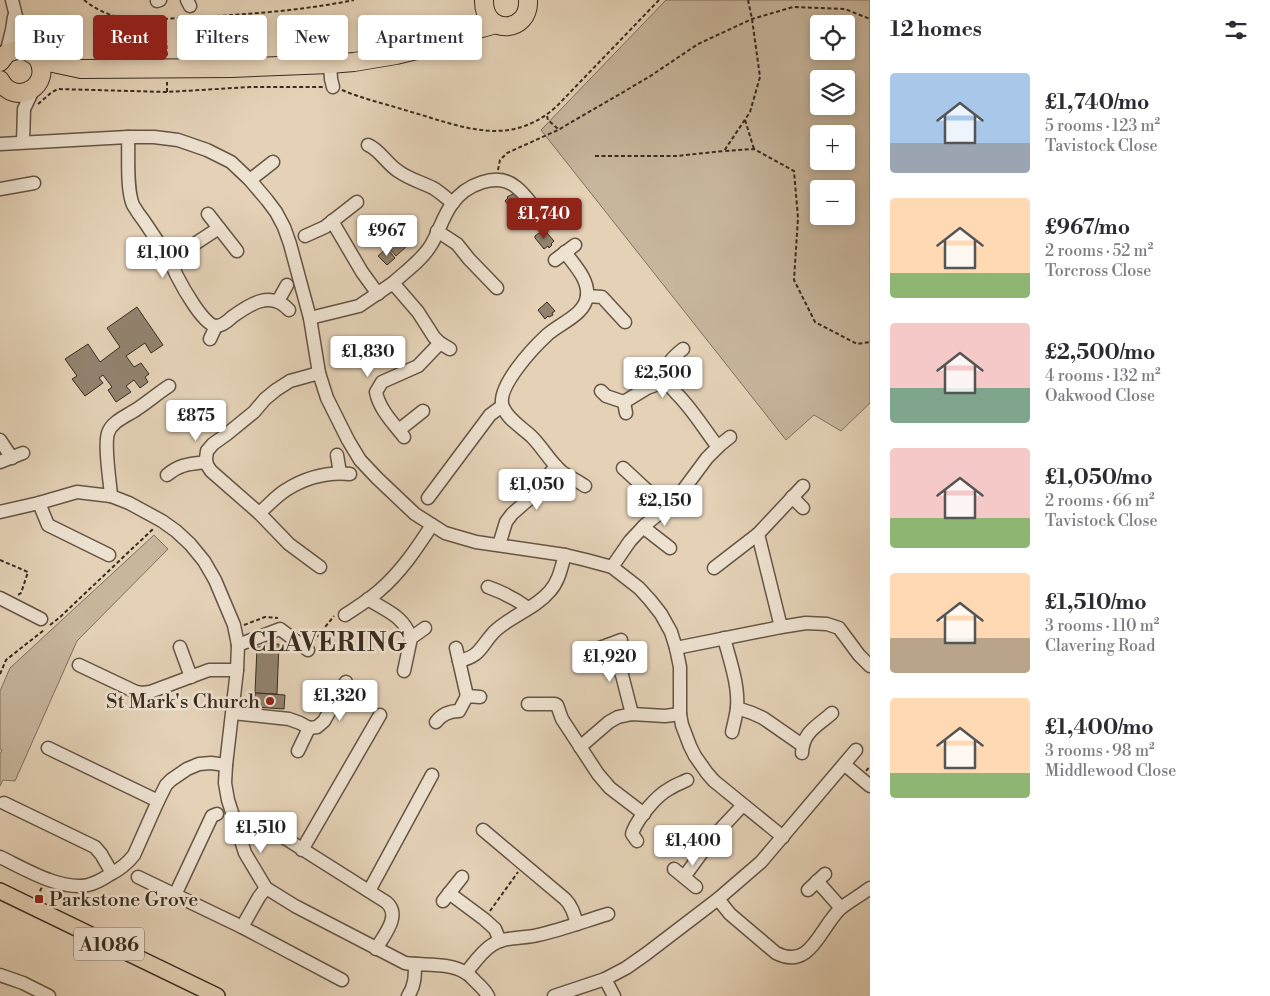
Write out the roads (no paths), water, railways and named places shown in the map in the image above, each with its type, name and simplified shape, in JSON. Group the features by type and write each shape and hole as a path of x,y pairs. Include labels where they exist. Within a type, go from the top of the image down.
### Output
{"highway":[{"path":"483,3 490,20 502,26 508,26 520,21 532,3"},
{"path":"474,15 483,3"},
{"path":"482,28 496,24"},
{"path":"2,58 15,50"},
{"path":"36,85 41,75 41,68 37,60"},
{"path":"47,60 62,65 80,77"},
{"path":"6,89 23,93 54,76 80,77 330,64 366,60"}],"main road":[{"name":"A1086","path":"0,891 217,996"}],"street":[{"path":"2,58 12,30 13,6"},
{"path":"330,64 333,87"},
{"path":"23,142 24,109 36,85"},
{"path":"6,89 24,109"},
{"path":"0,144 154,136 178,140 207,150 231,162 250,180 276,212 284,227 310,318 319,373 327,398 360,460 415,514 445,533 476,542 565,555 586,560 612,568 638,588 661,614 671,632 680,668 680,714 682,725 690,746 701,765 714,781 783,837"},
{"path":"128,137 129,181 133,205 170,260 186,294 207,321 216,326"},
{"path":"368,145 373,147 388,164 404,175 435,189 453,203"},
{"path":"250,180 273,162"},
{"path":"310,318 359,306 393,283 431,245 453,203 463,192 475,185 498,180 507,182 516,186 536,210"},
{"path":"0,189 34,183"},
{"path":"305,236 332,222 358,202"},
{"path":"208,214 237,251"},
{"path":"332,222 362,272 378,294"},
{"path":"170,260 219,228"},
{"path":"437,232 457,244 497,288"},
{"path":"565,253 582,274 588,288 586,302 569,320 549,333 537,345 504,388 502,406 512,420 534,439 556,466 585,486"},
{"path":"393,283 418,312 434,337 445,346 418,366 382,382 376,392 378,400 401,434 423,411"},
{"path":"278,301 287,285"},
{"path":"587,296 602,297 625,322"},
{"path":"210,339 216,326 255,303 273,299 289,310"},
{"path":"683,350 672,358 667,367 667,381 690,407 718,447"},
{"path":"319,373 290,381 276,390 254,412 213,444 207,451 206,462 211,471 259,513 289,544 320,567"},
{"path":"601,391 625,407 647,388 667,381"},
{"path":"112,496 107,452 108,432 120,419 169,386"},
{"path":"428,498 490,415 502,406"},
{"path":"612,568 630,541 678,496 697,470 730,437"},
{"path":"0,440 18,456 0,462"},
{"path":"259,513 285,491 300,483 314,478 345,473 337,456"},
{"path":"167,474 176,467 206,462"},
{"path":"499,545 506,522 529,499 556,466"},
{"path":"623,468 666,508"},
{"path":"714,568 758,534 803,486"},
{"path":"0,512 77,492 112,496 129,503 162,522 176,531 190,544 204,561 215,580 234,626 238,644 225,783 228,800 245,853 256,873 266,888 295,906 376,949 405,963 442,966 466,973 488,996"},
{"path":"792,498 803,508"},
{"path":"39,503 48,525 109,555"},
{"path":"345,616 380,590 406,563 432,525"},
{"path":"643,527 670,548"},
{"path":"758,534 781,627"},
{"path":"459,661 475,656 502,626 542,599 554,587 565,555"},
{"path":"488,588 501,592 528,608"},
{"path":"9,598 41,619"},
{"path":"368,599 394,614 408,629 411,638 404,672"},
{"path":"676,648 806,623 828,624 839,628 859,655 870,666"},
{"path":"411,638 425,628"},
{"path":"238,644 280,629 308,650"},
{"path":"724,638 734,680 737,708 732,732"},
{"path":"621,640 603,647 622,675 632,714"},
{"path":"180,647 191,677"},
{"path":"436,722 445,714 459,711 473,696 459,661 456,648"},
{"path":"79,665 136,692 143,693 209,670 237,670"},
{"path":"233,713 289,719 309,728 317,727 324,721 346,682"},
{"path":"528,704 557,705 562,719 598,774 610,788 644,814"},
{"path":"737,708 763,718 802,749 807,735 814,726 832,713"},
{"path":"580,747 609,722 618,717 632,714 665,716 680,714"},
{"path":"302,850 380,715"},
{"path":"298,752 309,728"},
{"path":"48,748 158,801"},
{"path":"554,996 605,979 626,968 718,899 761,862 856,750"},
{"path":"0,857 46,878 67,885 82,886 95,883 128,863 134,856 158,801 166,785 171,780 187,769 199,764 226,765"},
{"path":"845,765 870,786"},
{"path":"368,891 432,775"},
{"path":"637,842 632,834 644,814 660,795 687,780"},
{"path":"4,803 96,848 112,874"},
{"path":"684,878 714,836 743,805"},
{"path":"175,895 212,816 216,813"},
{"path":"483,830 566,899 570,904 577,924"},
{"path":"280,835 388,904 393,913 392,921 376,949"},
{"path":"674,869 696,887"},
{"path":"462,877 446,897 484,919 495,930 500,941"},
{"path":"138,878 242,927 342,980"},
{"path":"817,882 842,908"},
{"path":"242,927 258,897 266,888"},
{"path":"718,899 730,914 776,953 792,958 801,956 808,951 842,908 870,888"},
{"path":"466,973 485,951 500,941 534,936 608,914"},
{"path":"408,996 415,981 415,964"},
{"path":"0,973 49,996"},
{"path":"605,979 614,996"}],"place":[{"name":"St Mark's Church","path":"270,701"},
{"name":"Parkstone Grove","path":"39,899"}],"district":[{"name":"CLAVERING","path":"328,642"}]}
